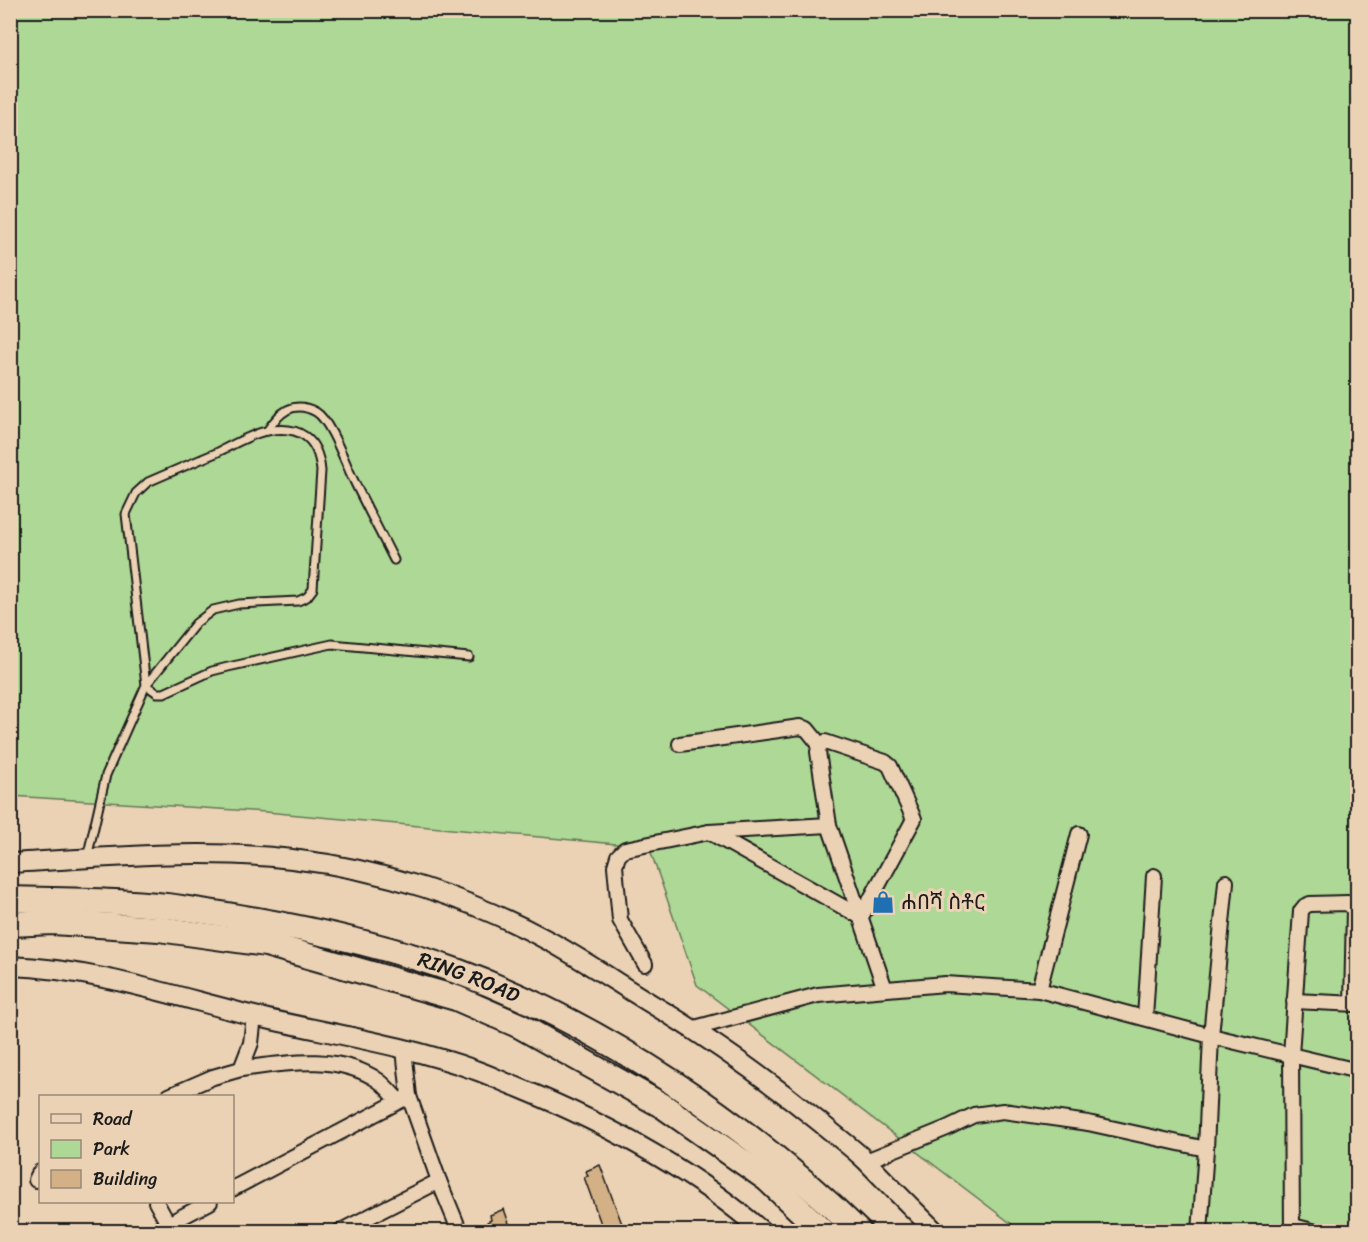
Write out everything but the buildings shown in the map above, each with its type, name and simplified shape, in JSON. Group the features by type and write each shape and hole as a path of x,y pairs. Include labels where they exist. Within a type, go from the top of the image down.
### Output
{"highway":[{"name":"RING ROAD","path":"10,899 124,902 187,908 316,932 460,973 536,1006 650,1068 755,1142 859,1232"},
{"name":"RING ROAD","path":"10,924 53,922 159,929 266,944 456,998 520,1026 663,1106 767,1179 823,1232"}],"main road":[{"path":"10,863 211,853 254,855 353,868 414,884 479,908 548,941 691,1029 763,1077 866,1161 936,1232"},
{"path":"10,966 85,973 254,1016 404,1049 475,1070 558,1104 606,1128 696,1180 739,1210 763,1232"}],"street":[{"path":"680,744 800,727 807,729 820,745"},
{"path":"861,917 914,819 890,766 885,762 825,742 820,745 818,752 829,825 885,989"},
{"path":"645,964 620,920 615,866 618,856 626,849 709,832 829,825"},
{"path":"709,832 861,917"},
{"path":"1039,990 1079,834"},
{"path":"1145,1018 1154,876"},
{"path":"1200,1232 1211,1036 1226,882"},
{"path":"1294,1001 1355,1004 1354,910 1348,903 1310,904 1301,911 1294,1001 1291,1055 1293,1229 1316,1232"},
{"path":"691,1029 818,995 945,984 1039,990 1211,1036 1358,1071"},
{"path":"241,1069 251,1043 254,1016"},
{"path":"404,1049 404,1099 460,1232"},
{"path":"171,1095 213,1077 241,1069 291,1062 316,1062 358,1070 379,1081 404,1099"},
{"path":"234,1189 404,1099"},
{"path":"866,1161 974,1115 1003,1111 1088,1123 1206,1149"},
{"path":"339,1232 439,1182"},
{"path":"157,1203 170,1228"},
{"path":"153,1232 170,1228 208,1203"}],"lane":[{"path":"267,431 277,416 287,409 302,408 318,413 332,433 394,560"},
{"path":"87,858 106,775 146,685 196,623 213,610 239,604 298,601 307,597 313,590 321,471 320,457 314,445 305,435 293,431 267,431 148,482 136,493 126,514 146,685 157,693 164,693 212,671 332,644 469,657"}],"green space":[{"path":"10,11 1357,11 1357,1231 1021,1231 697,985 649,847 266,812 11,796"}],"place":[{"name":"ሐበሻ ስቶር","path":"883,902"}]}
